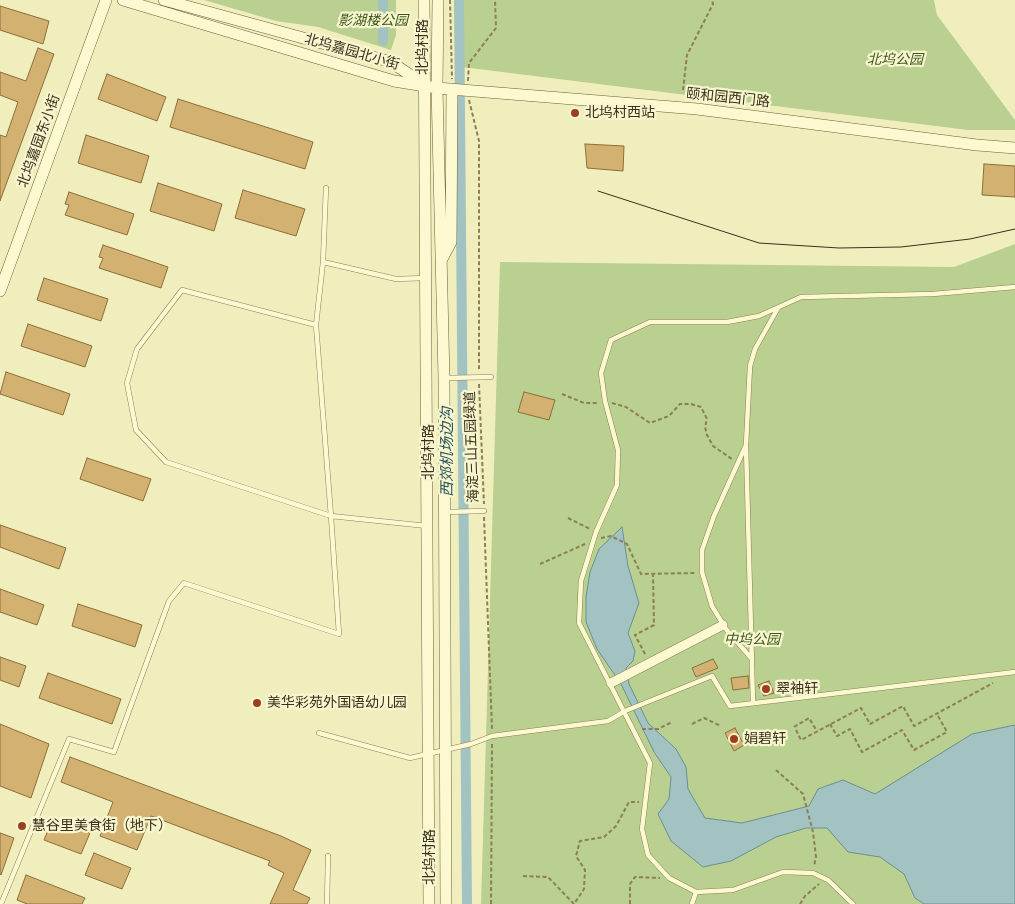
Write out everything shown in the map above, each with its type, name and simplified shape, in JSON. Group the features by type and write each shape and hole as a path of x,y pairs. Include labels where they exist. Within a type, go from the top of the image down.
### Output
{"main road":[{"name":"北坞嘉园东小街","path":"0,291 106,0"},
{"name":"北坞嘉园北小街","path":"122,0 394,81 424,84"},
{"name":"北坞嘉园北小街","path":"164,0 391,62 424,84"},
{"name":"北坞村路","path":"424,0 429,904"},
{"name":"北坞村路","path":"438,0 442,261 450,378 445,512 446,904"},
{"name":"颐和园西门路","path":"424,84 438,88 706,110 977,146 1015,148"},
{"path":"442,261 451,242 452,89"}],"street":[{"path":"611,683 723,625"}],"lane":[{"path":"1,904 68,738 114,752 169,601 184,583 339,634 316,325 323,262 326,188"},
{"path":"323,262 396,279 425,278"},
{"path":"853,904 824,879 812,873 783,872 733,890 696,892 670,878 648,855 642,829 650,763 579,623 580,581 596,532 617,485 618,450 606,403 601,373 611,340 650,322 727,322 759,316 801,298 933,294 1015,287"},
{"path":"316,325 182,290 137,349 127,383 136,430 166,462 331,516 427,526"},
{"path":"753,703 746,445 750,366 755,349 778,307"},
{"path":"450,378 491,377"},
{"path":"746,445 714,516 702,550 702,572 712,606 723,625 751,658"},
{"path":"445,512 484,511"},
{"path":"319,733 410,758 471,744 492,736 608,721 625,711 712,676 730,706 1015,672"},
{"path":"328,856 328,904"},
{"path":"692,904 696,892"}],"path":[{"name":"北坞村路","path":"450,0 452,89"},
{"name":"海淀三山五园绿道","path":"491,904 492,736 479,377 479,141 467,89 469,63 496,28 495,0"},
{"path":"683,90 687,55 712,4 712,0"},
{"path":"562,394 584,403 617,403 650,423 669,416 680,404 691,404 701,407 707,419 705,427 707,436 713,446 739,462"},
{"path":"568,518 596,532"},
{"path":"540,564 593,540 611,536 627,544 641,574 702,572"},
{"path":"650,663 635,635 654,625 653,574"},
{"path":"796,730 801,740 861,708 870,724 903,706 914,726 996,681"},
{"path":"830,724 837,736 850,729 862,752 902,730 914,750 947,732 937,713"},
{"path":"692,724 704,718 721,726"},
{"path":"794,727 809,718 817,732"},
{"path":"634,731 645,728 658,729 672,722"},
{"path":"776,770 803,794 813,832 816,857 812,873"},
{"path":"523,876 548,877 575,904 584,889 585,870 576,856 580,840 604,838 616,826 629,802 645,801"},
{"path":"630,904 630,884 635,878 670,878"},
{"path":"800,904 804,896 824,879"}],"green space":[{"name":"影湖楼公园","path":"204,0 396,0 396,35 391,50 318,27 276,21"},
{"name":"北坞公园","path":"464,0 934,0 937,15 1015,120 1015,130 968,130 462,67"},
{"name":"中坞公园","path":"1015,244 1015,904 481,904 500,262 954,267"}],"water":[{"path":"622,527 628,566 639,603 628,633 635,651 633,661 626,668 629,684 648,723 676,749 686,767 688,789 705,818 742,823 809,806 818,789 843,780 875,794 972,734 1015,725 1015,904 924,904 915,898 904,874 880,857 848,852 827,828 806,828 776,837 731,861 703,867 671,841 658,814 669,799 671,777 654,752 621,684 597,649 586,622 586,597 590,572 599,549"}],"building":[{"path":"0,6 49,21 43,44 0,30"},
{"path":"38,48 54,54 0,201 0,135 6,137 18,102 0,95 0,72 26,81"},
{"path":"107,74 166,97 157,121 98,99"},
{"path":"178,99 313,142 305,169 170,127"},
{"path":"86,135 149,156 141,183 78,163"},
{"path":"585,144 624,146 623,171 587,168"},
{"path":"984,164 1015,166 1015,197 982,195"},
{"path":"158,183 222,204 214,231 150,211"},
{"path":"243,190 305,209 296,236 235,218"},
{"path":"69,192 134,214 127,235 65,215 69,205 65,204"},
{"path":"103,245 168,267 161,288 99,268 103,258 99,257"},
{"path":"44,278 108,299 101,321 37,300"},
{"path":"28,324 92,346 85,367 21,346"},
{"path":"6,372 70,394 63,415 0,394"},
{"path":"524,392 555,400 549,420 518,412"},
{"path":"87,458 151,479 143,501 80,479"},
{"path":"0,525 66,548 59,569 0,547"},
{"path":"0,589 44,605 37,625 0,612"},
{"path":"78,604 142,625 135,647 72,626"},
{"path":"0,657 26,666 19,687 0,680"},
{"path":"713,659 718,668 696,677 692,668"},
{"path":"48,673 121,699 112,724 39,698"},
{"path":"748,676 749,688 733,690 731,678"},
{"name":"翠袖轩","path":"769,681 774,693 764,696 758,685"},
{"path":"0,724 49,744 31,798 0,786"},
{"name":"娟碧轩","path":"735,728 744,745 734,751 725,733"},
{"path":"70,757 281,836 311,850 293,890 310,898 307,904 270,904 284,873 268,865 270,861 151,816 137,850 100,836 113,802 61,782"},
{"path":"53,818 90,833 81,854 44,840"},
{"path":"0,833 14,838 1,875 0,874"},
{"path":"94,853 131,868 122,889 85,875"},
{"path":"26,875 85,898 82,904 27,904 17,900"}],"waterway":[{"path":"383,0 383,41"},
{"name":"西郊机场边沟","path":"459,0 467,904"}],"tram line":[{"path":"598,191 759,243 839,248 901,247 970,239 1015,229"}],"place":[{"name":"北坞村西站","path":"575,113"},
{"name":"翠袖轩","path":"766,689"},
{"name":"美华彩苑外国语幼儿园","path":"257,703"},
{"name":"娟碧轩","path":"734,739"},
{"name":"慧谷里美食街（地下）","path":"22,826"}]}
